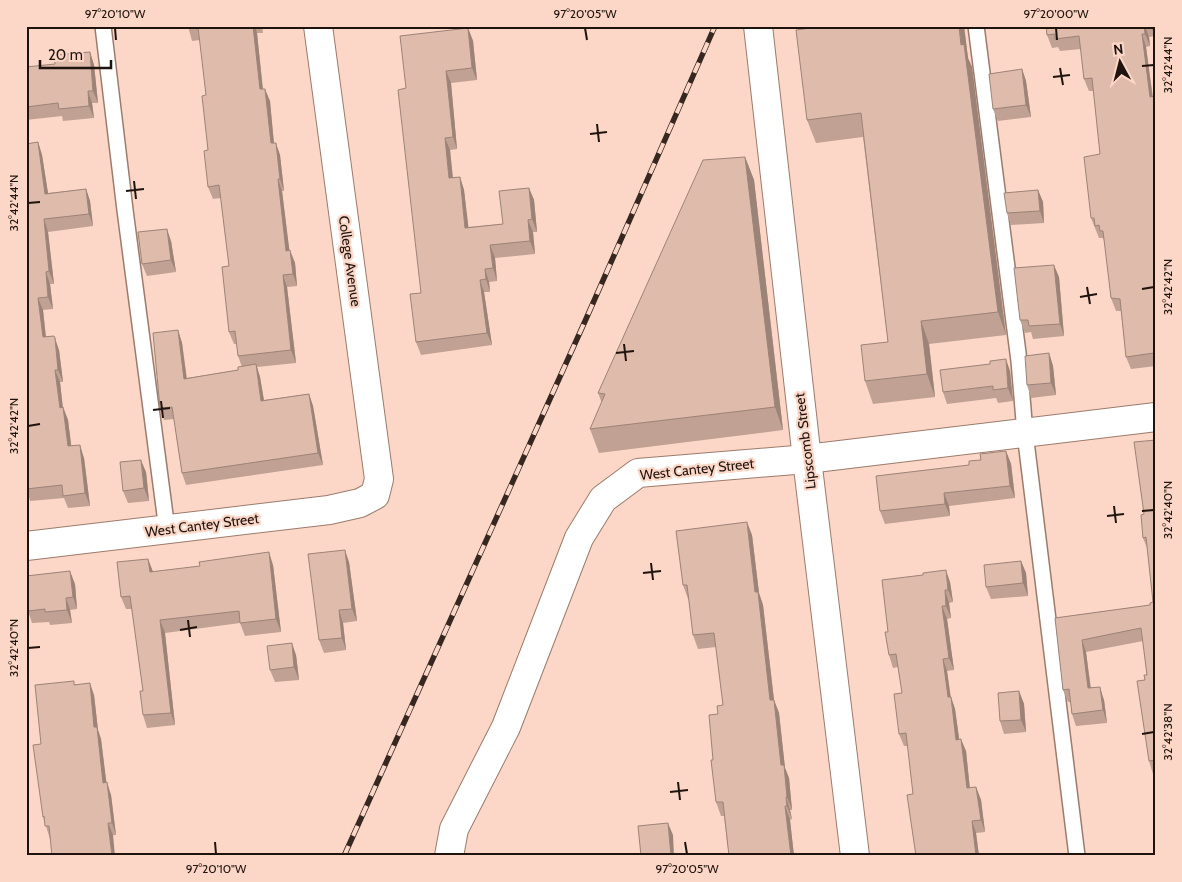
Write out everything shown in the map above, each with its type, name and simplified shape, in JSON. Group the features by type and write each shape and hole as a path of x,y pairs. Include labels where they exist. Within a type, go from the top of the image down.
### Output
{"street":[{"name":"College Avenue","path":"318,26 379,479 375,495"},
{"name":"Lipscomb Street","path":"758,26 806,459 855,856"},
{"name":"West Cantey Street","path":"449,856 454,829 506,727 579,538 602,499 638,472 806,459 1156,417"},
{"name":"West Cantey Street","path":"26,546 329,510 360,503 375,495"}],"lane":[{"path":"104,26 125,210 167,530"},
{"path":"976,26 1019,361 1024,433 1077,856"}],"building":[{"path":"188,26 253,26 260,89 265,89 271,143 276,143 286,251 290,250 293,274 283,275 291,350 238,356 235,331 229,332 222,267 229,266 219,185 208,187 204,151 208,150 202,96 206,95 198,27 188,28"},
{"path":"825,26 959,26 961,45 964,44 998,312 921,321 927,374 865,381 861,345 888,342 861,113 807,120 796,30"},
{"path":"1046,26 1144,26 1145,34 1142,34 1150,97 1155,96 1156,104 1156,363 1154,353 1126,357 1120,299 1111,298 1103,231 1100,231 1099,225 1095,226 1094,218 1091,218 1084,157 1100,154 1092,78 1084,79 1079,36 1055,39 1055,34 1047,35"},
{"path":"468,28 472,68 446,71 453,137 445,138 449,178 460,177 465,228 503,224 499,191 529,188 532,219 528,220 530,241 490,245 493,268 485,269 486,279 480,280 487,333 416,342 410,294 421,293 398,90 406,88 400,36"},
{"path":"90,52 93,91 88,91 89,106 59,109 58,103 26,107 26,67 55,64 54,55"},
{"path":"1022,69 1026,105 993,109 989,74"},
{"path":"38,142 45,194 86,189 89,214 44,219 49,271 46,272 48,297 38,298 43,337 54,336 55,338 58,370 55,370 60,408 63,407 68,446 80,445 85,493 63,496 62,485 26,489 26,144"},
{"path":"745,157 775,407 590,429 605,394 598,393 703,160"},
{"path":"1038,190 1040,211 1007,213 1004,193"},
{"path":"167,229 171,260 142,264 138,232"},
{"path":"1054,265 1060,324 1029,326 1028,320 1020,320 1014,268"},
{"path":"178,330 184,379 238,370 238,367 256,364 261,401 309,394 318,453 182,473 172,407 160,408 153,333"},
{"path":"1049,353 1051,383 1027,385 1025,356"},
{"path":"1006,359 1008,388 993,390 993,386 943,392 940,370 990,364 990,361"},
{"path":"1156,440 1156,760 1149,761 1137,681 1145,680 1144,675 1147,675 1141,628 1082,640 1088,688 1100,687 1103,710 1072,714 1069,689 1063,690 1055,618 1150,605 1153,602 1146,537 1143,538 1141,515 1144,514 1134,442"},
{"path":"1006,451 1010,486 944,493 945,504 880,511 876,476 969,465 969,461 981,460 980,454"},
{"path":"141,460 144,488 123,491 120,462"},
{"path":"747,522 755,592 758,592 770,700 774,700 781,765 784,765 787,797 787,806 785,806 791,856 729,856 723,802 716,802 711,760 713,760 709,715 718,714 717,706 723,705 714,633 693,635 687,585 683,585 676,531"},
{"path":"345,550 352,609 339,610 342,638 319,640 308,554"},
{"path":"269,552 276,619 240,623 239,611 160,620 171,713 143,715 140,691 143,691 130,596 121,597 117,562 148,559 150,572 200,566 199,562"},
{"path":"1021,561 1023,583 986,587 984,565"},
{"path":"946,570 948,590 945,590 946,606 942,606 949,658 943,659 948,697 951,697 956,740 961,739 967,788 976,787 981,820 972,821 976,856 916,856 907,795 913,794 906,733 899,734 894,694 902,693 896,654 889,655 885,632 888,632 882,580"},
{"path":"70,571 73,597 66,598 67,610 45,612 45,609 28,611 26,576"},
{"path":"292,643 294,667 270,670 267,646"},
{"path":"74,681 74,685 90,683 94,727 97,727 103,783 107,782 112,823 108,823 112,856 52,856 49,826 45,826 43,817 33,745 41,744 35,685"},
{"path":"1019,691 1021,720 1000,721 998,693"},
{"path":"668,823 671,856 641,856 638,826"}],"railway":[{"path":"344,856 586,319 715,26"}]}
